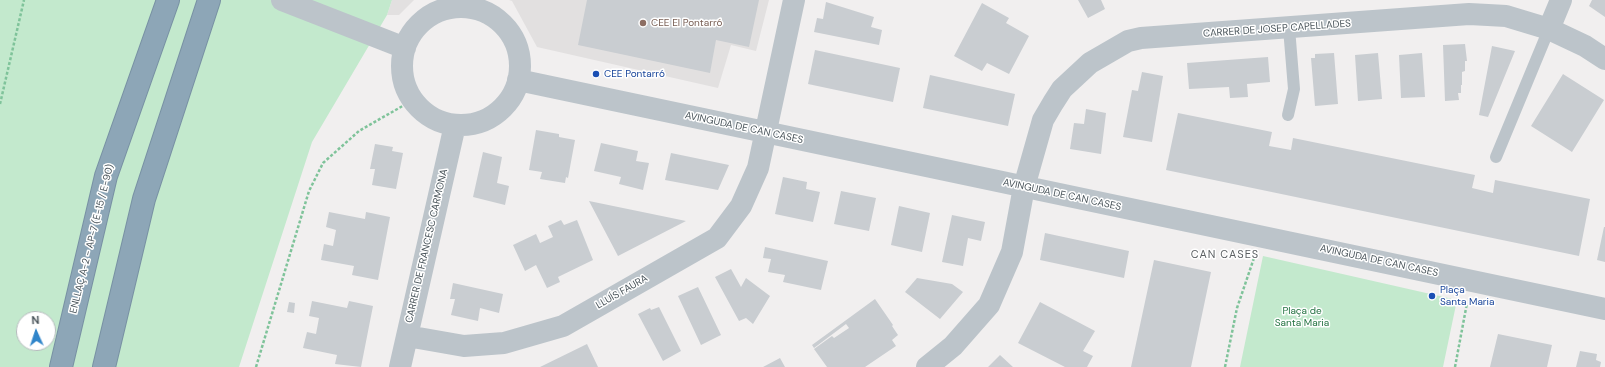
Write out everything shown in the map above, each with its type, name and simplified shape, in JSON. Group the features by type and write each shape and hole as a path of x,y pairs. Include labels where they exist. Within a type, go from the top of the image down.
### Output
{"highway":[{"name":"ENLLAÇ A-2 - AP-7 (E-15 / E-90)","path":"61,367 106,176 168,0"},
{"path":"104,367 144,199 209,0"}],"street":[{"path":"282,0 405,48"},
{"name":"LLUÍS FAURA","path":"407,336 464,346 504,343 563,326 717,238 741,206 758,168 794,0"},
{"path":"1549,30 1561,0"},
{"path":"465,7 484,12 501,22 514,38 520,58 518,80 513,94 503,108 489,118 472,124 455,125 439,120 424,112 413,100 405,85 402,68 405,48 412,33 426,18 445,9 465,7"},
{"name":"CARRER DE JOSEP CAPELLADES","path":"927,367 953,346 989,305 1012,252 1024,187 1043,120 1053,103 1062,89 1090,63 1109,50 1128,41 1141,38 1469,14 1506,16 1549,30 1585,46 1605,59"},
{"name":"AVINGUDA DE CAN CASES","path":"518,80 1605,309"},
{"name":"CARRER DE FRANCESC CARMONA","path":"400,367 455,125"}],"lane":[{"path":"1288,115 1294,89 1289,28"},
{"path":"1496,157 1549,30"}],"path":[{"path":"0,104 24,0"},
{"path":"256,367 309,192 323,163 359,130 413,100"},
{"path":"1225,367 1237,308 1261,236"},
{"path":"1455,367 1471,280"}],"shaded area":[{"path":"392,0 414,0 399,15 387,15"},
{"name":"CEE El Pontarró","path":"509,0 769,0 756,51 731,45 718,88 537,47 512,1"}],"green space":[{"path":"0,0 392,0 387,15 312,142 239,367 0,367"},
{"name":"Plaça de Santa Maria","path":"1263,256 1457,300 1443,367 1240,367"}],"building":[{"name":"CEE El Pontarró","path":"587,0 759,0 749,47 716,40 710,73 578,45"},
{"path":"1078,0 1101,0 1105,9 1088,18"},
{"path":"1592,0 1605,0 1605,17 1589,6"},
{"path":"826,2 874,17 871,27 882,30 879,45 814,32 817,18 823,19"},
{"path":"982,3 1009,18 1006,23 1029,36 1009,74 987,63 982,71 954,56"},
{"path":"1465,44 1467,61 1465,61 1465,71 1462,72 1461,93 1458,93 1459,100 1445,101 1443,45"},
{"path":"1492,46 1515,51 1488,117 1479,115"},
{"path":"815,50 900,68 893,102 808,84"},
{"path":"1334,53 1338,104 1315,106 1311,58 1315,58 1315,54"},
{"path":"1378,53 1382,99 1358,101 1355,55"},
{"path":"1422,53 1425,97 1401,98 1399,55"},
{"path":"1268,57 1270,82 1247,84 1248,97 1230,98 1229,87 1189,89 1187,63"},
{"path":"1142,72 1163,76 1152,142 1123,137 1132,90 1138,91"},
{"path":"1563,74 1604,100 1572,152 1531,126"},
{"path":"930,75 1015,94 1008,126 923,108"},
{"path":"1086,109 1106,113 1101,154 1070,149 1074,123 1084,124"},
{"path":"1178,113 1272,132 1269,146 1291,150 1293,138 1475,175 1472,188 1493,193 1495,180 1590,199 1579,256 1166,170"},
{"path":"536,130 559,134 559,137 575,140 568,178 566,177 565,183 540,179 542,172 529,170"},
{"path":"601,143 638,151 636,161 649,163 643,190 619,184 621,177 594,171"},
{"path":"375,144 393,147 392,151 403,153 396,189 372,185 375,169 370,169"},
{"path":"483,152 502,157 497,183 509,186 505,205 473,197"},
{"path":"671,153 729,165 718,190 665,180"},
{"path":"783,177 807,182 806,189 820,192 813,222 775,214"},
{"path":"841,191 876,198 869,231 834,224"},
{"path":"589,201 686,221 618,256"},
{"path":"899,206 930,213 922,252 891,245"},
{"path":"329,212 365,219 366,212 390,217 378,280 352,275 354,266 321,260 324,244 333,246 336,230 326,227"},
{"path":"952,215 985,222 981,241 968,238 963,266 942,262"},
{"path":"561,220 564,225 577,220 593,260 558,277 560,282 547,288 536,265 525,271 513,245 536,234 540,243 553,237 548,226"},
{"path":"1605,227 1605,262 1597,260"},
{"path":"1045,233 1129,251 1124,278 1040,260"},
{"path":"765,247 828,261 821,290 783,282 785,275 768,272 771,259 763,258"},
{"path":"1154,260 1211,272 1191,367 1131,367"},
{"path":"731,269 741,287 746,278 770,296 753,324 746,318 739,321 715,277"},
{"path":"917,278 952,284 963,292 940,319 905,292"},
{"path":"453,283 503,294 499,313 480,308 478,321 451,315 455,299 450,299"},
{"path":"698,287 721,335 701,345 678,296"},
{"path":"875,299 898,335 892,340 896,346 865,367 827,367 814,349 832,336 834,338 849,328 846,324 814,348 812,345"},
{"path":"312,301 347,308 349,301 373,306 361,367 335,364 337,355 303,348 307,332 316,334 319,318 309,316"},
{"path":"289,302 295,303 294,313 287,312"},
{"path":"1040,302 1095,331 1083,351 1093,356 1087,367 1065,367 1018,343"},
{"path":"659,307 681,351 663,361 638,314 650,308 651,310"},
{"path":"1498,334 1552,345 1547,367 1490,367"},
{"path":"587,344 598,367 540,367"},
{"path":"1580,351 1597,354 1596,360 1601,362 1600,367 1576,367"},
{"path":"1000,355 1013,367 988,367"},
{"path":"780,358 785,367 763,367"}],"place":[{"name":"CEE El Pontarró","path":"643,23"},
{"name":"CEE Pontarró","path":"596,74"},
{"name":"Plaça Santa Maria","path":"1432,296"}],"district":[{"name":"CAN CASES","path":"1225,255"}]}
